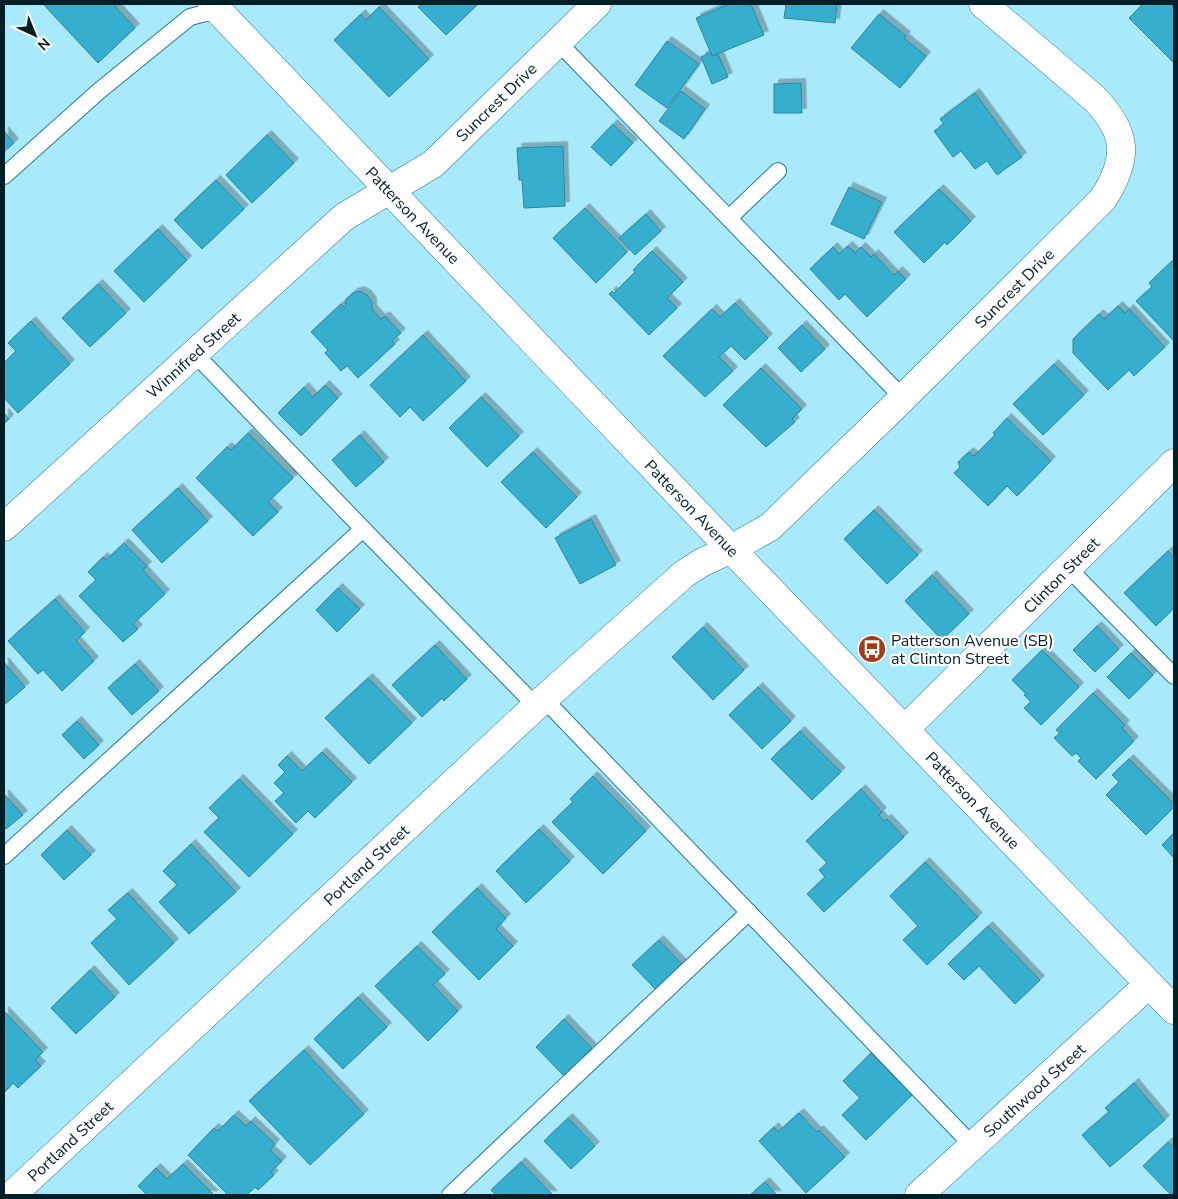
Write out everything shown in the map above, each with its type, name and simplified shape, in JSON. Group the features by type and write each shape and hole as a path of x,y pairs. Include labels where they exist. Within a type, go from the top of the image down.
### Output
{"street":[{"name":"Suncrest Drive","path":"388,189 433,164 597,4"},
{"name":"Suncrest Drive","path":"731,548 770,527 1103,199 1114,181 1120,163 1121,144 1118,128 1108,112 983,4"},
{"name":"Patterson Avenue","path":"222,6 388,189 1174,1010"},
{"name":"Winnifred Street","path":"4,527 344,216 388,189"},
{"name":"Clinton Street","path":"906,729 1174,463"},
{"name":"Portland Street","path":"12,1195 540,702 684,574 702,562 731,548"},
{"name":"Southwood Street","path":"919,1195 1149,984"}],"lane":[{"path":"4,176 99,92 190,17 222,6"},
{"path":"558,42 903,398"},
{"path":"730,218 778,171"},
{"path":"195,354 363,529 540,702 749,912 973,1146"},
{"path":"4,856 363,529"},
{"path":"1068,568 1174,676"},
{"path":"450,1195 749,912"}],"building":[{"path":"43,4 113,4 135,28 98,63"},
{"path":"422,4 478,4 446,35 418,7"},
{"path":"729,4 751,4 764,35 712,56 696,18"},
{"path":"786,4 837,4 835,23 784,18"},
{"path":"1143,4 1171,4 1174,7 1174,63 1129,18"},
{"path":"379,7 429,59 389,97 334,40 361,14 366,20"},
{"path":"879,14 906,36 904,38 926,56 900,88 851,48"},
{"path":"667,41 699,64 667,108 635,85"},
{"path":"711,52 712,56 718,54 728,77 712,84 701,57"},
{"path":"801,83 802,113 774,113 774,84"},
{"path":"681,91 705,109 684,139 659,121"},
{"path":"975,93 1022,157 997,175 987,161 975,169 961,151 953,157 934,131 944,124 940,119"},
{"path":"613,124 633,143 611,166 591,147"},
{"path":"4,131 14,143 4,152"},
{"path":"267,135 294,163 252,203 226,175"},
{"path":"563,146 565,206 524,208 522,180 519,180 517,148"},
{"path":"216,180 244,209 202,249 174,220"},
{"path":"849,187 882,202 864,239 831,224"},
{"path":"939,189 971,221 947,245 945,242 924,263 894,232"},
{"path":"585,208 627,252 596,283 553,238"},
{"path":"646,214 661,231 635,255 619,238"},
{"path":"158,229 187,260 144,302 114,271"},
{"path":"848,246 855,253 861,247 871,257 874,254 894,275 898,271 906,279 867,317 845,294 839,300 810,269 833,247 839,254"},
{"path":"652,251 683,282 667,298 677,308 649,335 609,294 612,291 614,293 635,272 633,270"},
{"path":"1172,261 1174,263 1174,341 1136,301 1152,287 1149,283"},
{"path":"98,284 126,313 90,347 62,318"},
{"path":"360,291 367,295 372,302 372,309 381,319 385,316 401,333 392,341 395,344 358,378 347,366 341,371 325,353 328,350 311,332 341,304 345,308 346,299 353,293"},
{"path":"735,303 768,338 745,360 731,346 719,357 733,371 705,397 663,356 712,309 720,317"},
{"path":"1118,306 1125,313 1129,309 1165,347 1134,376 1129,370 1108,390 1073,353 1073,339 1099,314 1104,319"},
{"path":"31,321 70,364 18,413 4,398 4,363 16,351 8,343"},
{"path":"802,325 825,349 801,372 778,348"},
{"path":"423,335 466,381 423,421 410,407 400,417 370,385"},
{"path":"1054,364 1084,395 1043,435 1013,404"},
{"path":"761,368 802,409 792,419 795,422 766,447 723,405"},
{"path":"325,385 338,398 301,436 278,413 304,387 313,397"},
{"path":"481,397 519,436 487,467 449,428"},
{"path":"4,413 9,419 4,424"},
{"path":"1007,418 1051,461 1017,496 1007,486 988,506 954,473 960,467 958,462 969,452 974,456 995,435 993,433"},
{"path":"248,433 293,478 268,502 278,512 253,536 196,478 227,447 231,450"},
{"path":"360,435 384,462 356,487 332,460"},
{"path":"533,452 577,497 546,528 501,482"},
{"path":"178,488 208,521 162,563 132,530"},
{"path":"874,510 918,555 887,584 844,539"},
{"path":"591,519 616,565 580,584 555,538"},
{"path":"124,543 147,566 143,570 165,594 133,624 138,629 123,642 79,596 96,580 88,572 103,557 106,560"},
{"path":"1168,551 1174,558 1174,608 1156,626 1124,593"},
{"path":"932,575 969,614 942,640 905,601"},
{"path":"338,588 360,609 337,632 316,610"},
{"path":"55,599 85,632 76,641 94,661 62,691 43,670 38,674 8,641"},
{"path":"1097,626 1119,649 1095,672 1073,650"},
{"path":"703,627 744,670 713,700 672,657"},
{"path":"435,645 467,679 444,701 442,698 422,717 392,685"},
{"path":"1042,650 1079,687 1041,725 1024,708 1031,702 1012,680"},
{"path":"1131,653 1153,675 1129,699 1107,677"},
{"path":"4,662 25,687 4,705"},
{"path":"135,664 159,691 132,715 108,688"},
{"path":"368,678 412,723 369,764 325,718"},
{"path":"758,687 791,721 762,749 729,715"},
{"path":"1093,693 1125,725 1122,728 1134,741 1096,779 1078,761 1081,758 1076,753 1072,756 1054,738 1060,733 1056,730"},
{"path":"77,721 99,745 84,759 62,735"},
{"path":"800,731 841,772 812,800 771,759"},
{"path":"322,752 352,782 315,818 308,811 296,823 275,801 284,793 274,783 285,772 278,765 287,756 302,771"},
{"path":"1129,759 1174,804 1174,807 1146,835 1106,795 1119,782 1112,775"},
{"path":"593,776 646,831 603,874 552,822 573,802 570,799"},
{"path":"239,779 293,834 249,877 204,832 219,818 209,808"},
{"path":"861,789 882,812 879,815 884,821 887,819 904,837 824,912 807,894 825,877 819,870 827,863 806,841"},
{"path":"4,794 23,815 6,829 4,826"},
{"path":"539,829 570,861 526,903 496,871"},
{"path":"67,830 91,855 64,880 41,855"},
{"path":"1174,833 1174,858 1162,845"},
{"path":"191,844 236,892 189,934 159,902 177,885 163,871"},
{"path":"925,862 978,917 927,965 903,940 918,926 890,896"},
{"path":"477,888 506,918 496,929 513,946 479,980 432,932"},
{"path":"128,893 174,943 129,985 91,943 117,919 108,910"},
{"path":"988,926 1040,980 1015,1004 979,966 964,980 948,964"},
{"path":"659,940 685,967 658,992 632,965"},
{"path":"417,946 445,974 433,985 458,1011 428,1041 375,986"},
{"path":"90,970 115,997 76,1034 51,1008"},
{"path":"358,997 387,1027 343,1069 314,1039"},
{"path":"4,1011 43,1052 35,1060 41,1066 18,1088 13,1083 4,1093"},
{"path":"564,1019 592,1048 564,1076 536,1047"},
{"path":"304,1050 364,1114 310,1165 249,1101"},
{"path":"871,1053 912,1095 866,1140 842,1115 860,1098 843,1081"},
{"path":"1134,1083 1165,1120 1110,1167 1082,1135 1109,1112 1105,1108"},
{"path":"799,1113 817,1132 819,1130 845,1157 806,1193 759,1141 774,1127 778,1132"},
{"path":"234,1115 246,1126 251,1121 275,1144 270,1150 282,1161 271,1172 274,1175 258,1190 255,1187 247,1195 228,1195 188,1155 214,1128 218,1131"},
{"path":"568,1118 595,1146 571,1169 544,1141"},
{"path":"1168,1142 1174,1148 1174,1195 1171,1195 1143,1166"},
{"path":"521,1162 553,1195 496,1195 491,1190"},
{"path":"183,1164 214,1195 147,1195 138,1186 156,1168 167,1179"},
{"path":"765,1182 777,1195 750,1195"}],"place":[{"name":"Patterson Avenue (SB) at Clinton Street","path":"872,649"}]}
